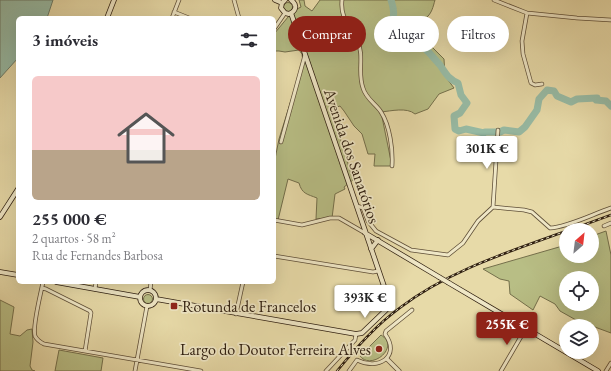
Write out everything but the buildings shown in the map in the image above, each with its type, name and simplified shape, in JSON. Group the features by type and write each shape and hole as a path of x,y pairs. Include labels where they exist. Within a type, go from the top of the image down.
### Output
{"main road":[{"path":"108,16 114,0"},
{"path":"274,0 284,2 281,8 285,14 291,13 295,8 293,1"},
{"name":"Avenida dos Sanatórios","path":"291,13 357,206 370,249 388,298 388,306 386,310 362,333 356,334"},
{"path":"0,217 16,192"},
{"path":"365,233 598,371"},
{"path":"370,249 378,240"},
{"path":"0,272 16,275"},
{"path":"67,284 140,297"},
{"path":"150,290 155,293 156,300 153,305 147,306 141,303 140,297 143,291 150,290"},
{"path":"156,300 356,334"}],"street":[{"path":"173,16 179,0"},
{"path":"234,0 238,16"},
{"path":"342,0 344,20 357,39 362,55 360,75 363,89 372,103 381,112 386,126 393,155 392,166"},
{"path":"494,0 527,12 577,18 611,20"},
{"path":"174,12 184,16"},
{"path":"527,12 522,41 523,54 531,83 535,85 542,84"},
{"path":"276,26 285,14"},
{"path":"280,142 305,55"},
{"path":"493,208 497,132"},
{"path":"357,206 363,208 368,221 376,231 411,250 448,255 463,243 478,221 493,208 532,212 550,228 556,228 581,220 611,208"},
{"path":"276,220 302,225 330,218 338,218 365,233"},
{"path":"604,226 611,223"},
{"path":"276,256 373,272 378,271"},
{"path":"42,284 34,329 36,338 44,344 201,371"},
{"path":"95,289 96,284"},
{"path":"150,290 151,284"},
{"path":"236,314 243,284"},
{"path":"42,288 90,311 91,313 85,351"},
{"path":"135,371 147,306"},
{"path":"349,371 357,360 373,368 386,359 391,347 386,331 412,310"},
{"path":"501,371 526,328"},
{"path":"326,371 355,340 356,334"},
{"path":"386,359 399,371"},
{"path":"606,371 611,362"}],"green space":[{"path":"299,0 304,0 305,6 312,11 320,0 435,0 432,10 428,16 374,16 374,52 437,52 444,59 445,76 454,88 439,94 428,109 415,114 403,110 381,112 392,166 374,166 375,154 368,154 362,134 354,126 340,106 334,108 332,111 353,180 344,187 345,189 335,194 332,218 316,219 317,198 303,192 299,183 288,179 278,220 276,222 276,154 279,139 303,62 300,52 366,52 366,16 289,16 293,11 301,7"},
{"path":"286,3 290,3 292,7 290,11 286,11 284,9 284,5"},
{"path":"288,17 288,52 276,51 276,32"},
{"path":"606,231 611,255 611,333 599,329 599,319 574,319 560,311 599,311 599,271 559,271 559,310 555,304 540,296 533,310 510,294 509,281 500,279 483,269 559,247 559,263 599,263 599,234"},
{"path":"148,294 153,299 148,304 143,299"},
{"path":"0,300 14,307 10,334 20,336 27,330 32,329 33,342 30,366 32,370 35,371 0,371"},
{"path":"381,335 386,340 388,345 382,356 371,361 365,360 360,356"},
{"path":"59,350 103,358 101,371 55,371"}],"shaded area":[{"path":"0,0 53,0 48,16 16,16 16,60 0,78"}],"waterway":[{"path":"391,0 394,12 391,25 404,31 418,42 436,60 446,74 458,83 461,95 467,103 460,113 454,116 455,129 459,131 466,129 484,133 500,132 504,130 519,132 525,127 537,110 539,99 547,90 554,91 557,96 571,102 577,99 597,98 596,100 606,101 611,106"}],"railway":[{"path":"589,223 611,215"},
{"path":"337,371 359,345 392,314 439,282 480,263 559,234"}],"place":[{"name":"Rotunda de Francelos","path":"174,306"},
{"name":"Largo do Doutor Ferreira Alves","path":"379,349"}]}
